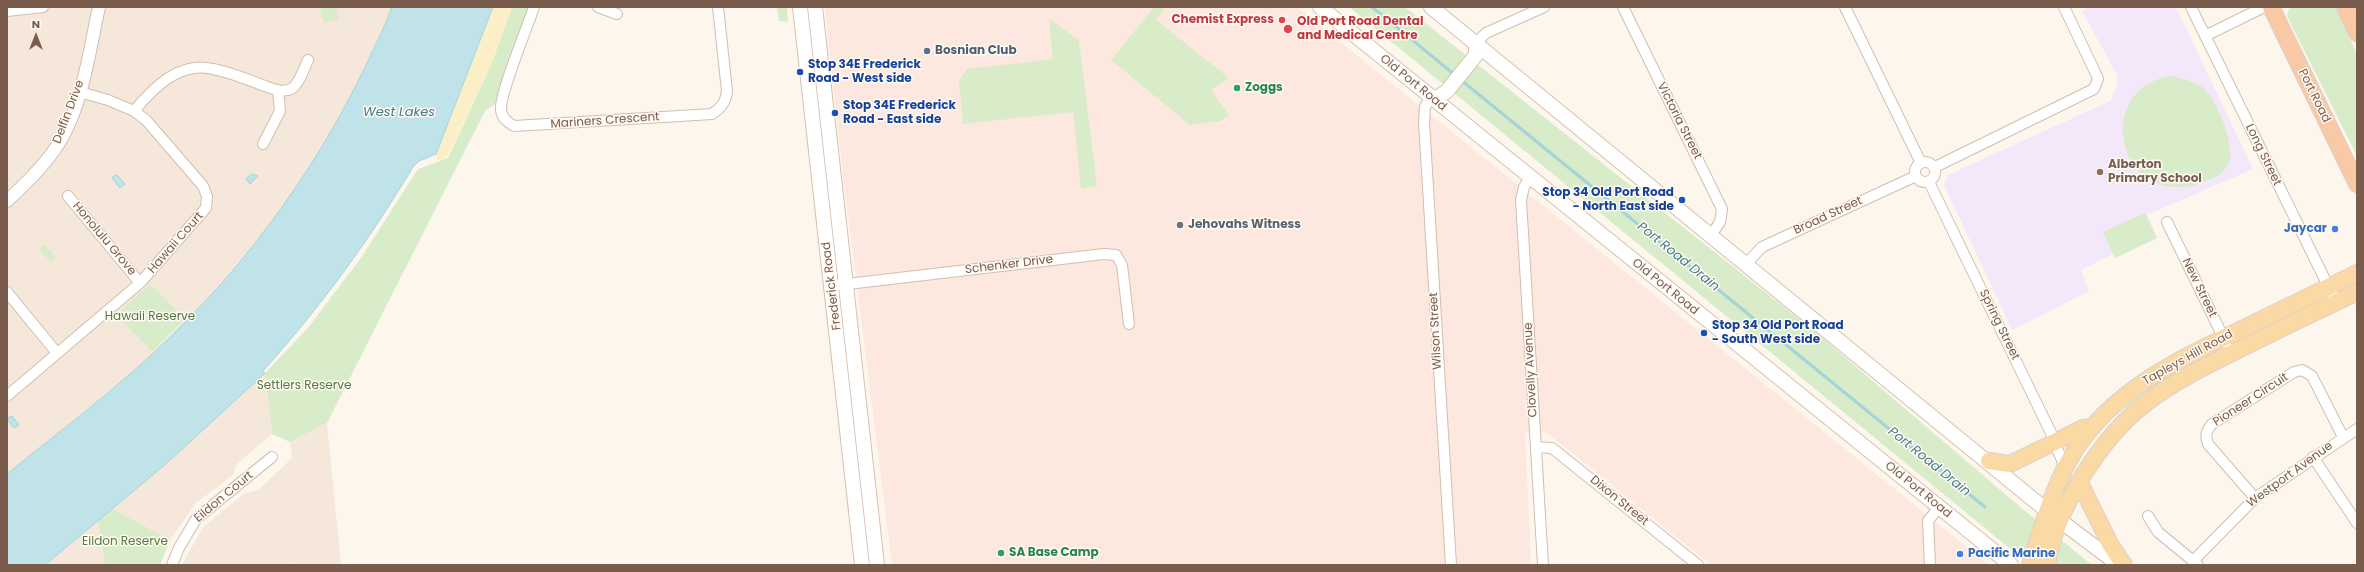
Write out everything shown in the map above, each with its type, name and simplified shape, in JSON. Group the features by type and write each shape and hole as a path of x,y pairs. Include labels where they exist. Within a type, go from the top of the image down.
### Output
{"highway":[{"name":"Port Road","path":"2271,7 2357,184"},
{"path":"2345,7 2357,33"}],"main road":[{"name":"Frederick Road","path":"800,7 862,565"},
{"name":"Frederick Road","path":"815,7 877,565"},
{"name":"Old Port Road","path":"1320,7 1430,98 2011,565"},
{"path":"1431,7 1989,461 2046,510 2119,565"},
{"path":"1430,98 1440,96 1447,91 1474,57 1476,43"},
{"name":"Tapleys Hill Road","path":"2030,565 2046,510 2064,470 2076,449 2093,427 2132,389 2155,374 2223,338 2357,273"},
{"name":"Tapleys Hill Road","path":"2047,565 2060,520 2079,481 2108,441 2145,403 2232,353 2357,292"},
{"path":"1989,461 2009,464 2083,428 2093,427"},
{"path":"2079,481 2110,544 2124,565"}],"street":[{"path":"7,11 43,7"},
{"name":"Delfin Drive","path":"7,201 29,181 55,149 65,130 80,92 99,7"},
{"name":"Mariners Crescent","path":"534,7 502,100 503,116 507,122 514,126 712,114 723,105 727,91 718,7"},
{"path":"598,7 617,14"},
{"path":"1476,43 1486,34 1544,7"},
{"name":"Victoria Street","path":"1623,7 1722,209 1720,222 1711,235"},
{"path":"1845,7 1921,163"},
{"path":"1935,168 2094,89 2097,84 2096,74 2064,7"},
{"name":"Long Street","path":"2191,7 2336,302"},
{"path":"2205,36 2264,7"},
{"path":"134,111 164,80 174,74 199,68 212,68 278,90 291,90 295,86 308,60"},
{"path":"263,144 280,110 278,90"},
{"name":"Hawaii Court","path":"7,396 140,283 206,208 207,196 203,186 146,120 134,111 108,100 80,92"},
{"name":"Wilson Street","path":"1430,98 1425,107 1424,122 1451,565"},
{"path":"1928,162 1935,168 1936,174 1929,182 1923,182 1916,176 1916,168 1921,163 1928,162"},
{"name":"Broad Street","path":"1746,264 1762,247 1916,176"},
{"name":"Clovelly Avenue","path":"1530,177 1524,187 1521,200 1543,565"},
{"name":"Spring Street","path":"1929,182 2051,433 2052,443 2061,457 2064,470"},
{"name":"Honolulu Grove","path":"68,196 140,283"},
{"name":"New Street","path":"2167,222 2223,338 2232,353"},
{"name":"Schenker Drive","path":"832,286 1104,254 1116,255 1122,265 1129,324"},
{"path":"7,292 56,353"},
{"name":"Pioneer Circuit","path":"2255,498 2208,444 2205,437 2212,424 2294,372 2302,370 2312,376 2343,437"},
{"name":"Westport Avenue","path":"2196,563 2255,498 2357,428"},
{"name":"Dixon Street","path":"1536,447 1552,448 1698,565"},
{"name":"Eildon Court","path":"172,565 179,548 196,519 272,457"},
{"path":"2313,457 2357,523"},
{"path":"1930,565 1928,521 1939,507"},
{"path":"2148,516 2158,532 2196,563"}],"shaded area":[{"path":"7,7 392,7 355,88 327,142 279,214 195,312 138,367 7,474"},
{"path":"825,7 1297,7 1989,565 1711,565 1547,433 1525,432 1531,565 892,565 842,168"},
{"name":"Alberton Primary School","path":"2090,7 2176,7 2253,169 2147,215 2157,238 2115,258 2113,254 2081,270 2089,291 2012,330 1944,185 1948,175 2110,101 2118,84 2117,75 2082,11"},
{"path":"265,373 272,434 237,464 232,476 196,503 170,540 112,508 167,463"},
{"path":"327,423 341,565 294,565 291,563 285,565 182,565 203,527 245,493 258,490 292,458 290,442"},
{"path":"98,520 105,565 45,565 73,542"}],"green space":[{"path":"320,7 336,7 339,19 324,23"},
{"name":"Settlers Reserve","path":"512,7 530,7 495,104 485,111 327,423 290,442 272,434 265,373 307,329 361,258 418,169 448,158 491,65"},
{"path":"777,7 787,7 788,22 779,21"},
{"path":"1154,7 1165,7 1156,20 1229,78 1211,90 1229,115 1220,121 1190,125 1111,60"},
{"path":"1349,7 1405,7 1813,330 2019,506 2092,565 2030,565"},
{"path":"2293,7 2336,7 2357,54 2357,156 2287,16 2289,9"},
{"path":"1049,18 1079,41 1097,186 1081,188 1073,112 963,124 959,81 967,69 1053,59"},
{"path":"2172,76 2188,80 2203,88 2208,93 2214,101 2224,123 2230,146 2229,163 2216,177 2178,187 2153,182 2136,167 2125,147 2123,124 2130,102 2146,85"},
{"path":"2145,213 2157,238 2115,258 2103,232"},
{"path":"44,245 56,257 51,262 39,250"},
{"name":"Hawaii Reserve","path":"150,284 185,319 152,351 116,315"},
{"name":"Eildon Reserve","path":"112,508 170,540 160,565 105,565 98,520"}],"sand":[{"path":"493,7 512,7 491,65 448,155 444,159 437,160 436,154"}],"water":[{"name":"West Lakes","path":"392,7 493,7 436,154 419,161 413,167 361,247 325,297 263,371 265,373 167,463 45,565 7,565 7,474 90,408 138,367 207,300 238,264 296,187 322,147 367,63"},
{"path":"252,174 258,176 250,184 246,179"},
{"path":"117,175 125,184 120,188 112,178"},
{"path":"12,416 19,425 14,428 7,419"}],"waterway":[{"name":"Port Road Drain","path":"1372,7 1455,75"},
{"name":"Port Road Drain","path":"1461,80 1985,507"}],"place":[{"name":"Chemist Express","path":"1282,20"},
{"name":"Old Port Road Dental and Medical Centre","path":"1288,29"},
{"name":"Bosnian Club","path":"927,51"},
{"name":"Stop 34E Frederick Road - West side","path":"800,72"},
{"name":"Zoggs","path":"1237,88"},
{"name":"Stop 34E Frederick Road - East side","path":"835,113"},
{"name":"Alberton Primary School","path":"2100,172"},
{"name":"Stop 34 Old Port Road - North East side","path":"1682,200"},
{"name":"Jehovahs Witness","path":"1180,225"},
{"name":"Jaycar","path":"2335,229"},
{"name":"Stop 34 Old Port Road - South West side","path":"1704,333"},
{"name":"SA Base Camp","path":"1001,553"},
{"name":"Pacific Marine","path":"1960,554"}]}
